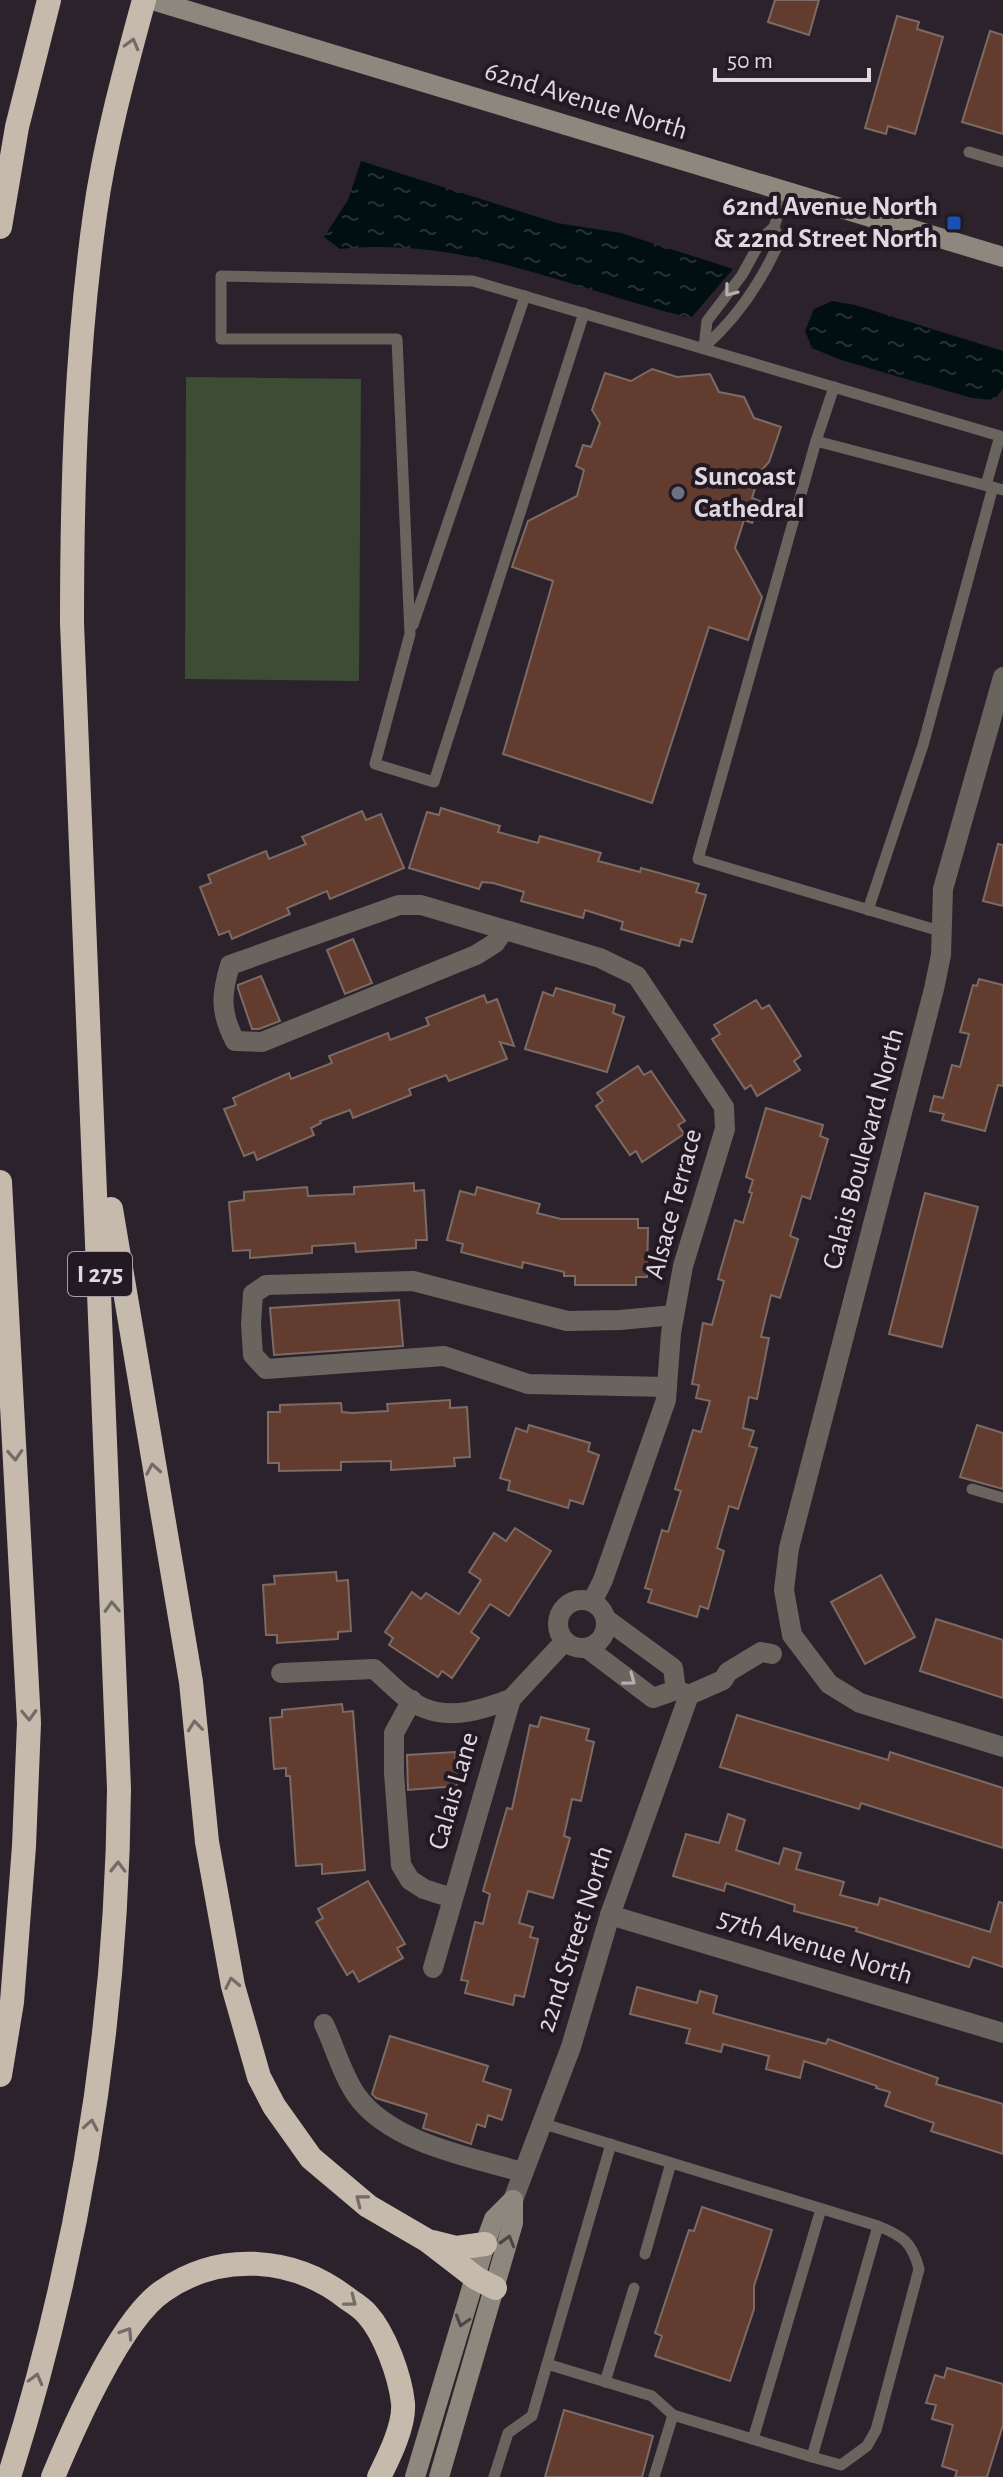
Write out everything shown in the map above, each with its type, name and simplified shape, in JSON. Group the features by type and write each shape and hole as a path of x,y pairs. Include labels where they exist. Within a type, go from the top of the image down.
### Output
{"highway":[{"path":"0,227 17,127 49,0"},
{"name":"I 275","path":"9,2477 43,2355 89,2134 112,1971 118,1880 119,1789 72,623 72,485 79,344 95,211 120,87 144,0"},
{"path":"92,1068 114,1236 191,1682 207,1842 244,2032 259,2077 274,2106 311,2158 368,2206 428,2241 485,2283"},
{"path":"0,1182 29,1723 24,1846 12,2002 0,2075"},
{"path":"428,2241 456,2248 485,2244"},
{"path":"53,2477 101,2372 138,2315 160,2292 191,2274 234,2262 286,2266 327,2282 367,2314 391,2356 403,2405 394,2447 379,2477"}],"street":[{"name":"62nd Avenue North","path":"152,0 1003,257"},
{"name":"Calais Boulevard North","path":"1003,677 943,889 943,932 934,989 789,1548 784,1590 792,1635 829,1684 860,1703 1003,1747"},
{"name":"Alsace Terrace","path":"504,930 495,943 476,955 262,1042 235,1041 226,1023 222,991 230,965 399,905 421,905 600,958 637,976 724,1107 725,1129 683,1266 674,1315 667,1387 658,1425 603,1580 592,1602"},
{"path":"667,1387 528,1384 444,1356 266,1369 253,1355 253,1294 266,1285 413,1281 567,1321 674,1315"},
{"path":"576,1601 592,1602 606,1619 605,1634 600,1641 587,1648 579,1648 565,1641 559,1626 562,1610 576,1601"},
{"path":"606,1619 673,1668 682,1692"},
{"path":"587,1648 653,1698 723,1680 728,1672 761,1652 772,1654 792,1635"},
{"name":"Calais Lane","path":"433,1968 511,1699 565,1641"},
{"name":"Calais Lane","path":"281,1673 374,1669 424,1708 451,1713 481,1710 511,1699"},
{"name":"22nd Street North","path":"415,2477 485,2283 513,2223 513,2200 571,2047 682,1692"},
{"name":"Calais Lane","path":"412,1700 394,1733 401,1865 410,1880 424,1889 452,1898"},
{"name":"57th Avenue North","path":"610,1915 1003,2033"},
{"path":"324,2024 356,2095 375,2115 416,2140 522,2172"},
{"name":"22nd Street North","path":"439,2477 485,2283 485,2244 494,2219 513,2200"}],"lane":[{"path":"969,152 1003,162"},
{"path":"704,347 707,321 742,275 763,237 774,227 786,191"},
{"path":"704,347 724,329 765,274 780,240 774,227"},
{"path":"410,634 397,339 221,339 221,276 473,281 1000,436 994,488 923,745 868,910"},
{"path":"525,296 410,634 375,764 434,782 584,313"},
{"path":"834,387 698,859 943,932"},
{"path":"816,441 994,488"},
{"path":"972,1489 1003,1498"},
{"path":"541,2123 878,2226 904,2238 915,2253 919,2269 876,2430 867,2446 841,2465 673,2415 652,2396 547,2364"},
{"path":"494,2477 508,2433 532,2416 611,2144"},
{"path":"645,2254 671,2163"},
{"path":"753,2439 821,2209"},
{"path":"812,2457 878,2226"},
{"path":"605,2382 634,2288"},
{"path":"654,2477 673,2415"}],"green space":[{"path":"186,377 361,379 359,681 185,679"}],"water":[{"path":"361,161 557,223 621,233 733,269 691,318 476,258 432,250 387,247 340,249 324,237 348,200"},
{"path":"832,301 855,305 1003,351 1003,389 994,400 972,398 841,360 812,348 805,331 814,309"}],"building":[{"path":"775,0 819,0 809,35 768,22"},
{"path":"897,16 919,22 917,29 943,37 915,134 888,126 886,134 865,128"},
{"path":"990,31 1003,35 1003,134 962,122"},
{"path":"652,369 677,377 710,374 719,392 744,397 754,418 781,427 769,462 760,472 752,498 760,501 752,523 744,520 735,548 762,597 748,640 709,627 652,803 503,754 553,581 512,567 528,521 577,496 584,470 576,466 583,445 591,447 600,423 592,410 605,373 631,381"},
{"path":"441,808 500,826 498,832 538,843 540,836 601,853 598,861 640,872 641,868 699,884 696,892 706,895 692,942 681,939 679,946 621,929 623,922 585,910 583,918 521,901 524,892 493,883 482,882 479,889 409,868 427,812 439,815"},
{"path":"362,811 366,820 381,814 404,868 330,899 327,891 287,908 290,914 232,939 229,931 219,935 200,887 211,883 208,875 266,851 269,859 306,844 302,837"},
{"path":"998,844 1003,845 1003,906 983,901"},
{"path":"353,939 372,983 345,994 327,950"},
{"path":"261,976 280,1021 252,1029 238,985"},
{"path":"979,979 1003,985 1003,1086 998,1085 985,1131 942,1120 944,1114 930,1111 934,1096 943,1098 952,1065 960,1067 969,1034 960,1032 973,985 977,986"},
{"path":"556,988 615,1005 613,1013 624,1017 607,1072 525,1049 543,992 553,996"},
{"path":"484,995 487,1003 497,999 514,1046 500,1042 507,1059 449,1081 446,1075 409,1089 411,1095 353,1118 350,1110 320,1121 311,1128 314,1135 257,1160 254,1152 244,1156 224,1109 236,1105 233,1098 289,1073 291,1079 332,1063 329,1056 388,1033 390,1040 429,1025 426,1018"},
{"path":"756,1000 762,1009 769,1005 801,1056 794,1061 800,1070 757,1096 751,1085 745,1089 712,1039 720,1034 714,1025"},
{"path":"638,1066 644,1075 651,1071 685,1121 678,1125 684,1134 642,1162 636,1151 630,1155 596,1106 603,1101 597,1093"},
{"path":"766,1108 823,1125 820,1136 828,1139 810,1199 802,1196 790,1236 798,1239 780,1298 771,1295 761,1337 769,1338 757,1399 749,1397 743,1428 754,1431 749,1446 757,1448 738,1509 729,1506 717,1548 724,1551 708,1609 700,1606 697,1617 648,1602 652,1590 645,1588 662,1530 668,1532 681,1491 675,1489 693,1430 701,1432 710,1401 696,1398 699,1385 692,1384 703,1323 712,1325 724,1281 718,1279 735,1220 743,1223 752,1193 749,1192 753,1180 746,1177"},
{"path":"414,1183 414,1191 424,1190 427,1240 416,1240 416,1248 356,1252 355,1243 312,1246 312,1253 250,1258 250,1250 233,1251 229,1202 244,1200 244,1192 307,1187 308,1196 354,1194 354,1187"},
{"path":"477,1187 540,1204 537,1213 561,1219 638,1219 638,1228 648,1228 647,1277 636,1277 636,1285 575,1285 575,1276 564,1276 564,1272 523,1262 522,1268 461,1252 463,1244 447,1240 460,1191 475,1195"},
{"path":"925,1193 978,1207 942,1347 889,1334"},
{"path":"399,1300 403,1346 274,1355 270,1308"},
{"path":"450,1400 450,1408 467,1407 470,1457 454,1458 455,1466 391,1470 391,1461 341,1462 341,1470 279,1471 279,1463 268,1463 268,1412 280,1412 280,1405 341,1403 342,1412 352,1413 388,1411 387,1404"},
{"path":"529,1425 590,1443 588,1451 599,1455 583,1504 570,1500 568,1508 508,1490 510,1481 500,1478 516,1428 527,1432"},
{"path":"977,1425 1003,1433 1003,1489 960,1477"},
{"path":"515,1528 551,1551 509,1616 490,1604 471,1632 479,1638 452,1678 442,1671 438,1677 389,1645 393,1638 385,1632 412,1592 421,1599 426,1593 459,1614 481,1580 469,1572 494,1533 506,1541"},
{"path":"336,1572 337,1581 348,1580 351,1631 338,1632 338,1639 277,1643 277,1635 266,1635 263,1585 275,1584 274,1576"},
{"path":"881,1575 915,1637 865,1664 831,1602"},
{"path":"936,1619 1003,1640 1003,1698 920,1671"},
{"path":"342,1704 343,1712 353,1711 365,1870 322,1874 322,1864 296,1866 290,1776 286,1776 286,1768 274,1769 270,1718 282,1717 282,1710"},
{"path":"737,1715 888,1760 890,1752 1003,1788 1003,1848 861,1803 859,1809 720,1767"},
{"path":"541,1717 589,1729 586,1740 594,1742 581,1801 572,1799 564,1836 570,1838 553,1898 528,1891 519,1923 533,1927 530,1937 538,1939 524,1997 515,1995 513,2005 465,1993 468,1981 461,1980 475,1922 483,1924 490,1894 483,1891 507,1808 512,1809 530,1725 538,1727"},
{"path":"455,1752 457,1786 408,1790 407,1755"},
{"path":"728,1814 745,1820 736,1850 779,1864 784,1848 801,1853 796,1869 844,1882 840,1895 878,1905 880,1898 990,1932 999,1902 1003,1903 1003,1967 973,1957 969,1967 856,1931 857,1928 794,1911 795,1905 726,1883 724,1891 673,1876 686,1834 719,1843"},
{"path":"368,1881 405,1944 397,1948 403,1958 359,1982 353,1971 347,1975 316,1922 323,1918 318,1909"},
{"path":"637,1987 697,2003 700,1991 717,1996 713,2013 826,2044 828,2039 938,2078 936,2084 1003,2104 1003,2154 931,2131 934,2123 885,2106 890,2092 877,2086 804,2061 800,2078 766,2069 769,2056 723,2044 721,2052 686,2043 690,2029 630,2014"},
{"path":"390,2036 488,2066 483,2081 511,2090 502,2120 488,2115 485,2127 477,2124 471,2144 423,2128 427,2114 376,2098 372,2094"},
{"path":"702,2207 772,2230 754,2286 754,2309 730,2381 655,2356 662,2336 655,2333 689,2230 694,2231"},
{"path":"947,2368 1003,2384 1003,2425 987,2477 955,2477 957,2471 942,2466 953,2425 932,2419 936,2405 926,2403 935,2375 944,2378"},
{"path":"564,2410 653,2436 642,2477 545,2477"}],"place":[{"name":"62nd Avenue North & 22nd Street North","path":"954,223"},
{"name":"Suncoast Cathedral","path":"678,493"}]}
